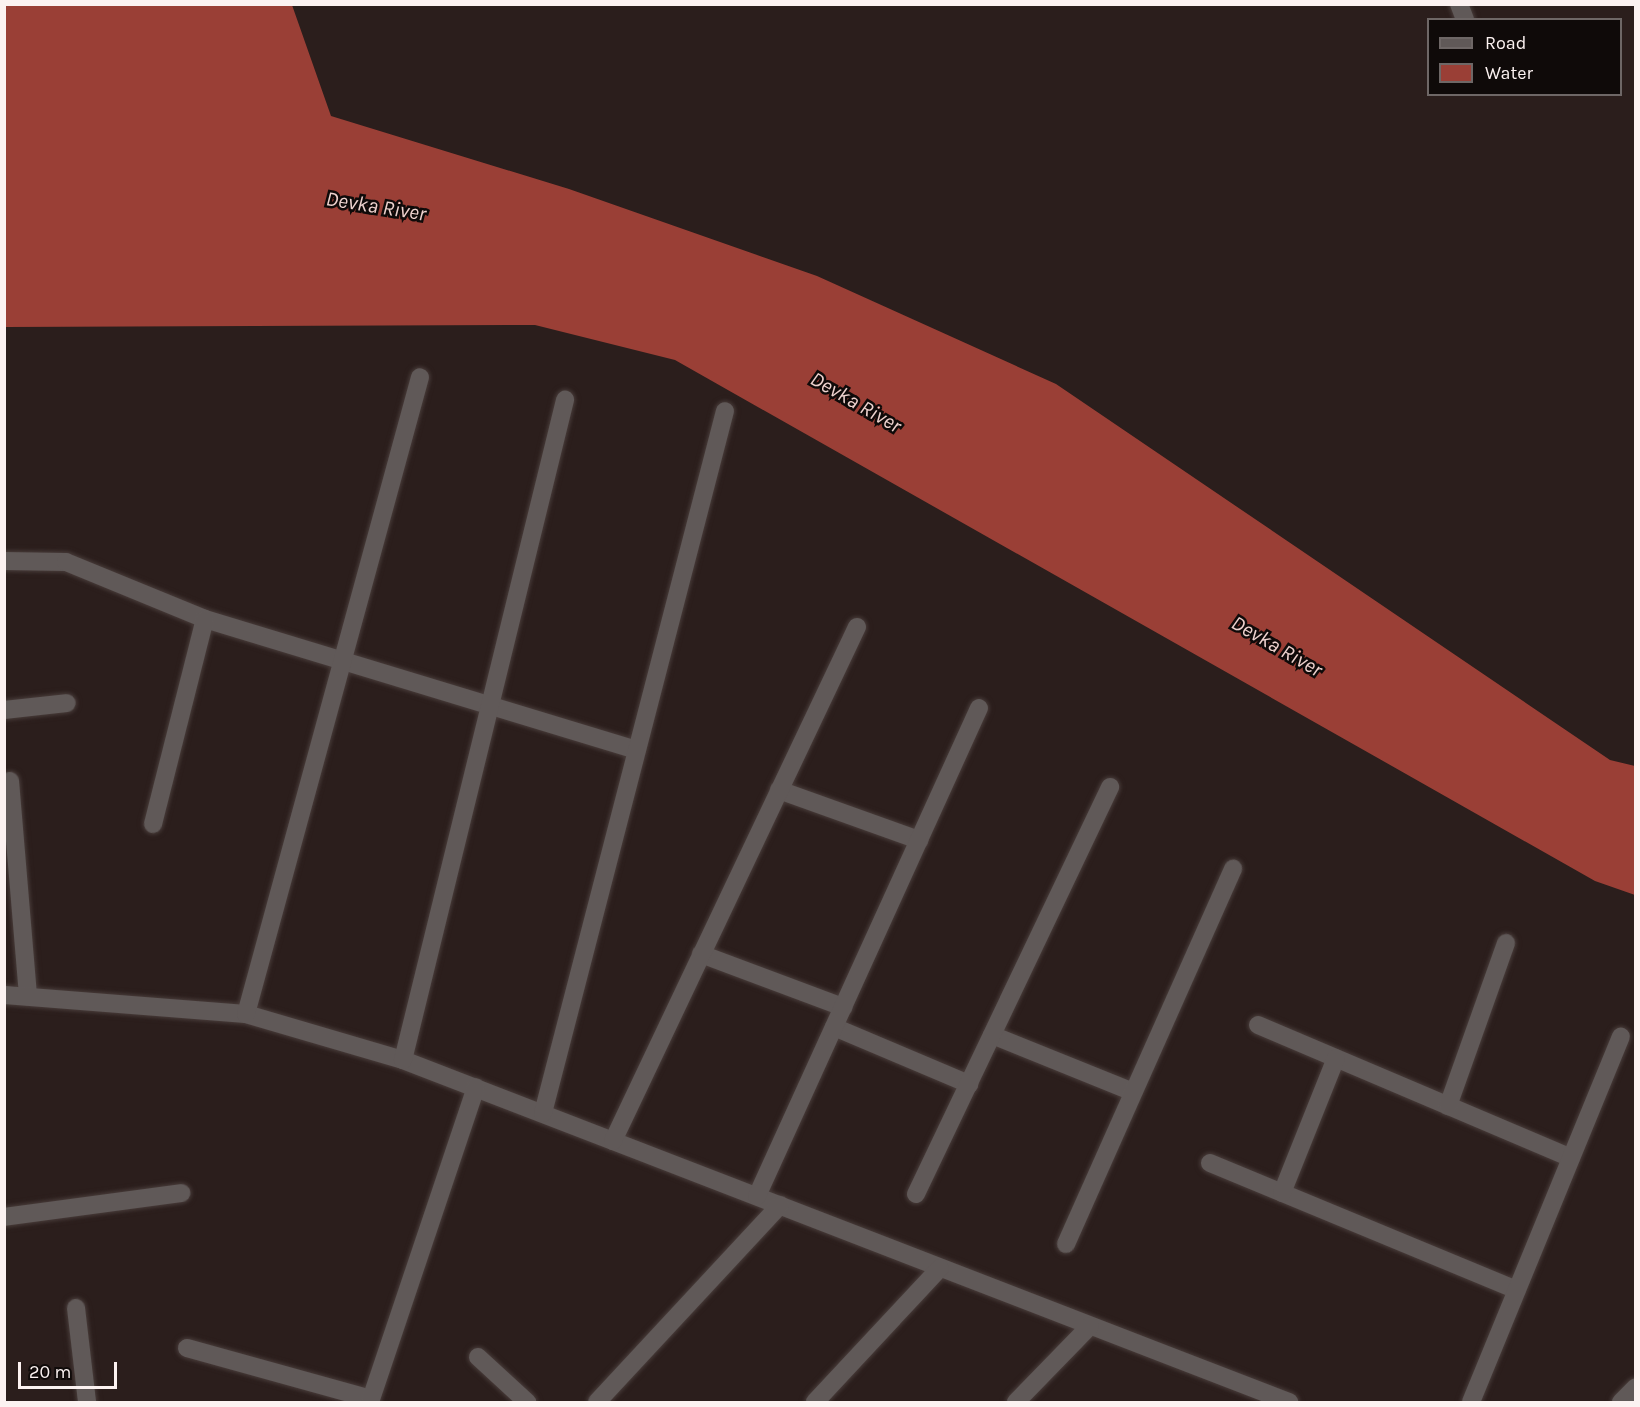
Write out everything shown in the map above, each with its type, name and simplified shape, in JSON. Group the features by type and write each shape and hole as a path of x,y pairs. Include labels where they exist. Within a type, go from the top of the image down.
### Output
{"street":[{"path":"246,1014 420,377"},
{"path":"404,1060 565,400"},
{"path":"543,1113 725,411"},
{"path":"4,561 66,562 205,619 637,750"},
{"path":"153,824 205,619"},
{"path":"613,1141 857,627"},
{"path":"4,710 67,703"},
{"path":"757,1196 979,708"},
{"path":"10,781 28,996"},
{"path":"916,1194 1110,787"},
{"path":"779,790 919,840"},
{"path":"1066,1244 1233,869"},
{"path":"1448,1106 1506,943"},
{"path":"701,954 843,1007"},
{"path":"4,995 246,1014 404,1060 1288,1402"},
{"path":"1258,1025 1571,1158"},
{"path":"834,1027 969,1084"},
{"path":"992,1035 1133,1092"},
{"path":"1471,1402 1621,1037"},
{"path":"1282,1193 1336,1058"},
{"path":"188,1348 370,1401 476,1087"},
{"path":"1210,1163 1517,1290"},
{"path":"4,1217 181,1193"},
{"path":"597,1402 780,1205"},
{"path":"815,1402 940,1268"},
{"path":"76,1308 87,1402"},
{"path":"1016,1402 1090,1326"},
{"path":"478,1357 527,1402"},
{"path":"1621,1402 1635,1387"},
{"path":"1242,1402 1254,1389"}],"water":[{"name":"Devka River","path":"4,5 292,5 331,116 569,189 817,276 1056,384 1610,760 1635,766 1635,895 1595,881 675,360 535,325 5,327"}]}
